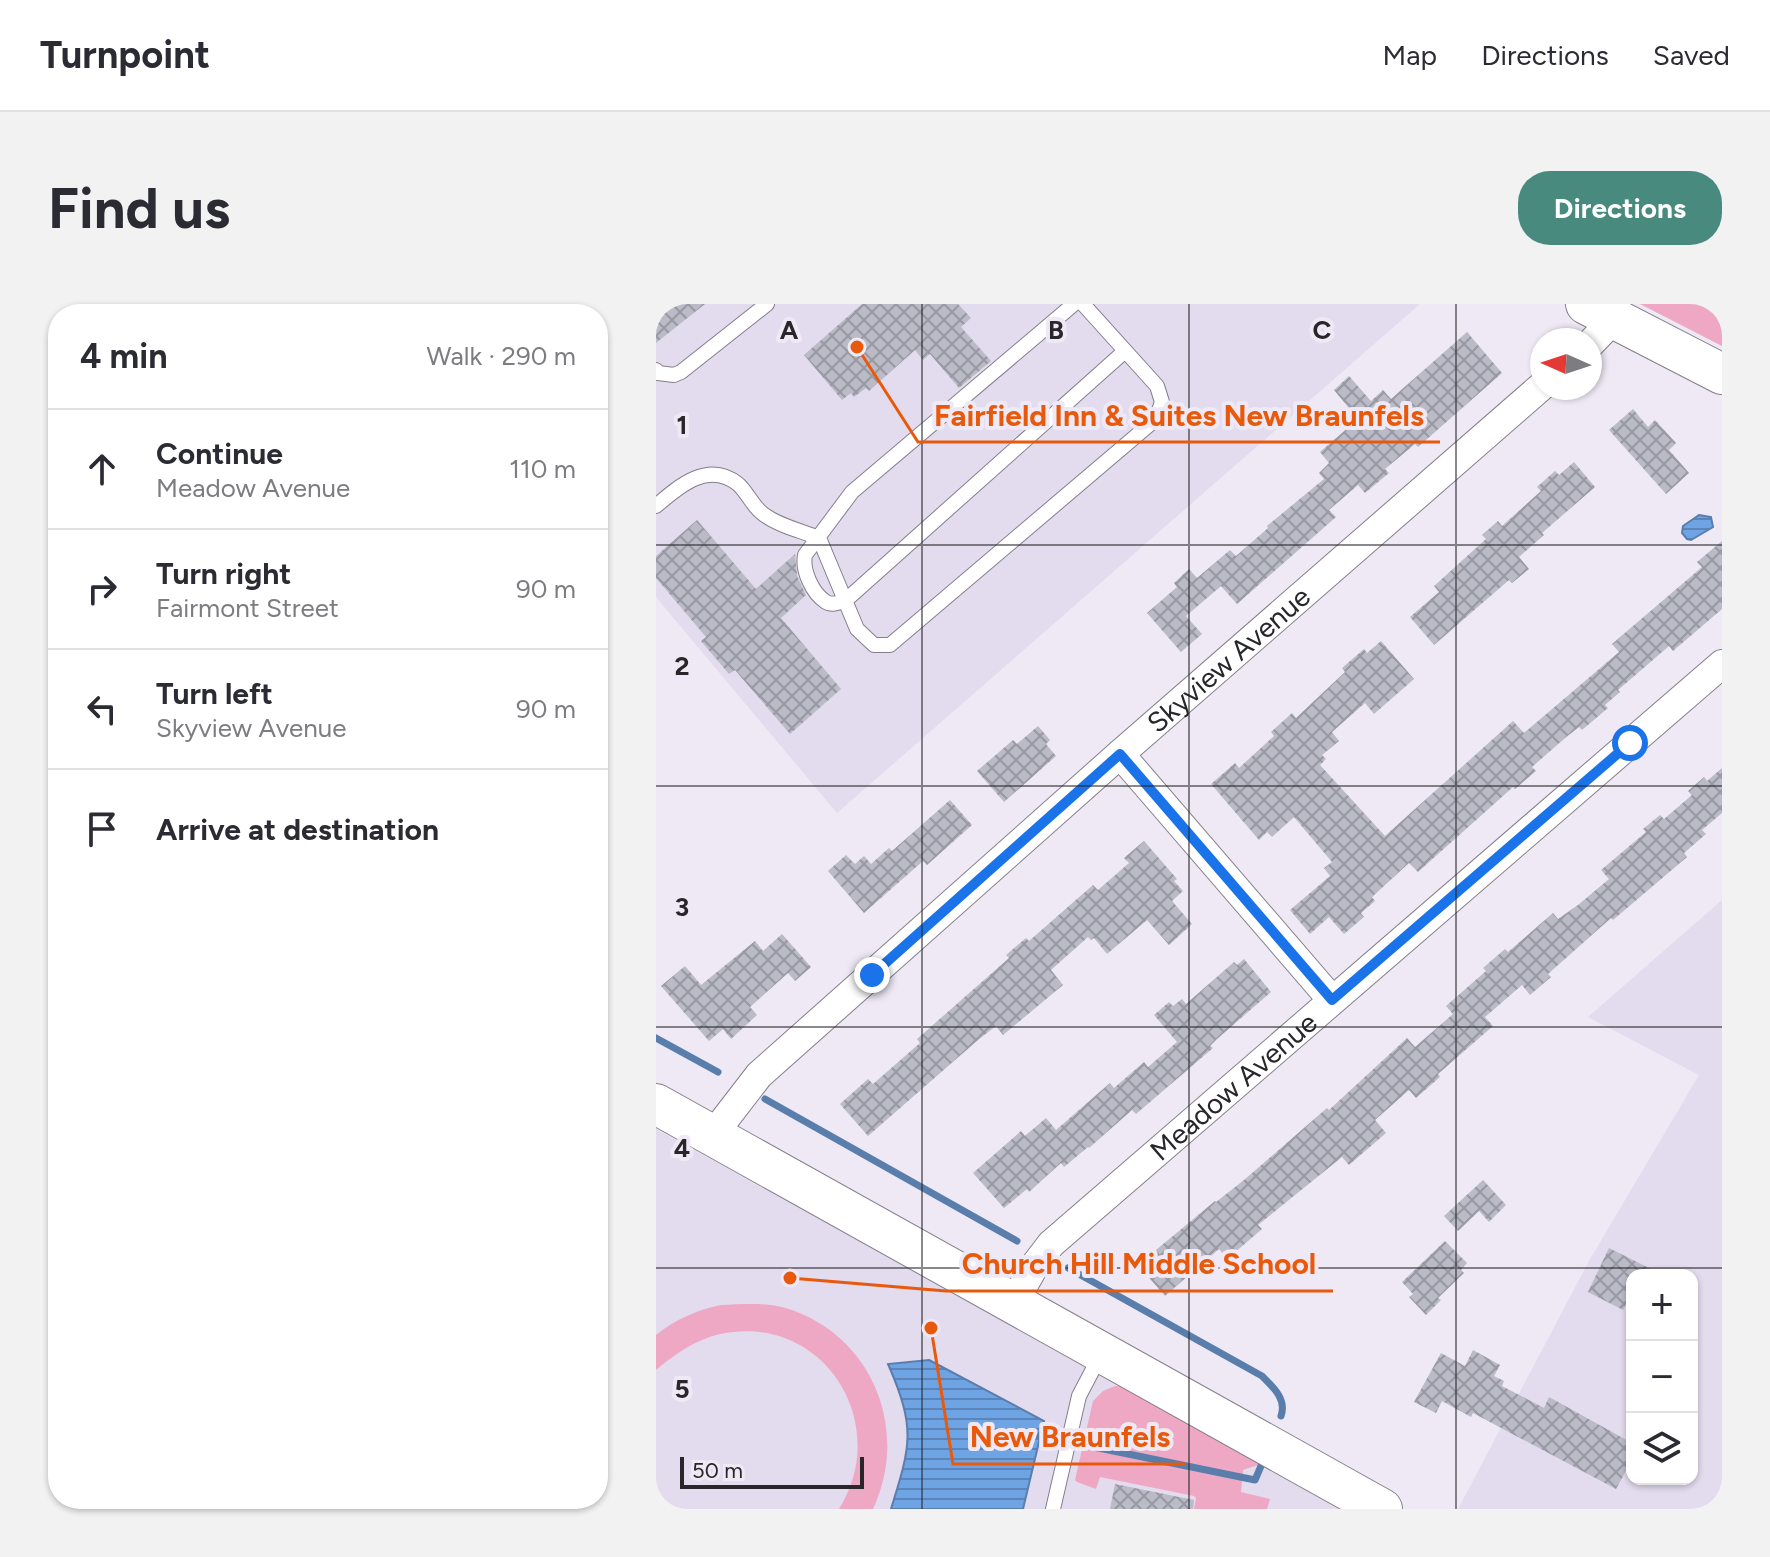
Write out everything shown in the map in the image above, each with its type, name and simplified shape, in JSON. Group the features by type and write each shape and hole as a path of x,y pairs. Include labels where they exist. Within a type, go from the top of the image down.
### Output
{"main road":[{"path":"1597,322 1722,374"},
{"path":"656,1104 1382,1509"}],"street":[{"name":"Skyview Avenue","path":"712,1136 759,1075 1120,754 1530,396"},
{"name":"Meadow Avenue","path":"1014,1302 1051,1244 1722,664"},
{"path":"1120,754 1332,1000"}],"lane":[{"path":"656,370 666,376 681,372 767,304"},
{"path":"1074,304 852,492 805,555 805,576 826,602 835,604 846,600 1125,351"},
{"path":"656,506 688,480 698,476 719,476 739,485 762,513 819,538 857,629 874,645 890,645 1156,419 1161,410 1161,393 1083,304"},
{"path":"1053,1509 1079,1396 1103,1351"}],"shaded area":[{"path":"656,304 1420,304 837,813 656,597"},
{"path":"1640,304 1722,304 1722,346"},
{"path":"1722,900 1722,1509 1458,1509 1589,1261 1699,1075 1588,1017"},
{"path":"656,1129 1139,1395 1338,1509 656,1509"},
{"path":"764,1304 789,1309 818,1322 843,1341 862,1364 876,1390 885,1418 887,1448 883,1479 873,1509 839,1509 854,1476 858,1442 852,1410 838,1381 817,1357 790,1340 757,1332 720,1334 686,1348 656,1370 656,1335 687,1316 721,1305"},
{"path":"1122,1386 1261,1464 1243,1470 1241,1492 1270,1499 1267,1509 1194,1509 1194,1496 1100,1477 1096,1489 1077,1482 1093,1401 1103,1391"}],"water":[{"path":"1699,515 1711,517 1713,527 1691,540 1687,539 1682,533 1683,526"},
{"path":"929,1360 1044,1421 1023,1509 891,1509 908,1436 903,1405 888,1364"}],"building":[{"path":"656,304 705,304 656,343"},
{"path":"862,304 958,304 971,318 961,327 991,361 959,388 930,354 923,360 915,350 869,391 866,388 854,397 851,393 842,400 804,355"},
{"path":"1467,332 1502,373 1418,447 1415,444 1385,469 1389,473 1365,493 1358,485 1329,510 1336,517 1237,604 1221,586 1186,616 1202,634 1181,652 1147,613 1177,587 1174,583 1189,569 1197,578 1230,550 1236,556 1324,479 1319,473 1329,463 1320,452 1358,419 1334,390 1349,376 1371,401 1383,390 1391,399"},
{"path":"1633,409 1648,427 1655,420 1676,443 1669,450 1689,473 1666,494 1609,430"},
{"path":"1574,462 1595,487 1519,557 1529,569 1512,583 1509,580 1434,645 1410,617 1439,592 1434,586 1486,539 1482,535 1498,521 1502,526 1541,491 1537,487 1555,471 1559,475"},
{"path":"697,520 756,589 795,554 797,576 806,595 781,618 841,689 790,734 735,670 729,674 701,641 706,637 656,578 656,556"},
{"path":"1722,541 1722,609 1673,651 1669,646 1618,690 1620,692 1605,705 1608,708 1582,730 1579,727 1565,738 1532,767 1536,771 1515,789 1513,787 1418,872 1409,863 1372,897 1375,901 1361,913 1364,917 1344,934 1329,917 1310,934 1290,910 1330,876 1324,868 1332,862 1294,817 1272,837 1267,832 1259,840 1211,784 1235,763 1239,768 1274,736 1271,732 1292,713 1296,718 1345,672 1342,668 1364,649 1367,653 1381,641 1414,679 1374,714 1365,703 1332,732 1339,741 1322,755 1326,759 1320,765 1385,836 1513,721 1524,733 1619,652 1612,644 1702,567 1697,562"},
{"path":"1038,726 1050,740 1046,744 1056,756 1004,802 977,771 1013,740 1017,744"},
{"path":"1722,768 1722,813 1702,830 1706,834 1684,853 1687,857 1613,920 1611,918 1548,974 1551,977 1530,995 1522,985 1485,1017 1493,1026 1438,1074 1440,1077 1416,1098 1409,1090 1375,1120 1386,1133 1349,1165 1342,1157 1258,1225 1262,1229 1233,1254 1230,1250 1224,1255 1219,1249 1165,1296 1138,1265 1327,1108 1329,1110 1407,1038 1415,1047 1453,1014 1446,1006 1486,971 1483,968 1505,949 1508,952 1553,913 1558,919 1578,905 1609,879 1601,870 1646,832 1643,829 1660,815 1664,819 1692,795 1688,791 1704,777 1707,781"},
{"path":"950,800 972,825 927,865 923,861 864,913 828,871 846,855 855,864 864,856 871,864 889,848 892,851"},
{"path":"1144,841 1177,879 1174,881 1183,891 1172,901 1192,924 1169,945 1147,920 1107,954 1094,938 1091,940 1088,937 1051,970 1063,985 1003,1035 996,1026 868,1136 840,1104 868,1079 873,1084 920,1043 917,1039 1009,958 1006,955 1026,938 1029,941 1093,885 1098,890 1129,863 1124,858"},
{"path":"782,934 811,967 795,981 788,973 750,1007 757,1015 731,1039 723,1029 709,1041 661,986 685,966 701,985 755,941 763,951"},
{"path":"1244,959 1271,992 1217,1039 1210,1046 1213,1048 1136,1114 1132,1110 1089,1148 1064,1167 1061,1163 1029,1192 1027,1189 1004,1208 973,1173 1021,1131 1025,1136 1046,1118 1056,1130 1110,1083 1114,1088 1144,1062 1148,1067 1177,1042 1154,1015 1169,1002 1173,1006 1182,999 1186,1004 1234,962 1237,965"},
{"path":"1483,1180 1506,1205 1489,1222 1479,1211 1458,1231 1444,1216"},
{"path":"1445,1241 1467,1263 1461,1270 1464,1273 1438,1298 1441,1300 1426,1315 1409,1297 1413,1294 1402,1282"},
{"path":"1609,1248 1651,1269 1626,1269 1626,1304 1623,1310 1588,1292"},
{"path":"1473,1350 1500,1365 1494,1376 1504,1381 1502,1386 1544,1408 1549,1397 1626,1440 1626,1471 1616,1489 1473,1413 1471,1417 1442,1401 1436,1413 1414,1402 1441,1353 1465,1366"},
{"path":"1115,1484 1194,1500 1193,1509 1110,1509"}],"waterway":[{"path":"656,1038 718,1072"},
{"path":"765,1099 1017,1241"},
{"path":"1068,1268 1262,1376 1281,1399 1281,1416"},
{"path":"1032,1434 1049,1437"},
{"path":"1089,1446 1255,1480 1261,1466"}],"place":[{"name":"Fairfield Inn & Suites New Braunfels","path":"857,347"},
{"name":"Church Hill Middle School","path":"790,1278"},
{"name":"New Braunfels","path":"931,1328"}],"route":[{"path":"872,975 1120,754 1332,1000 1630,743"}]}
